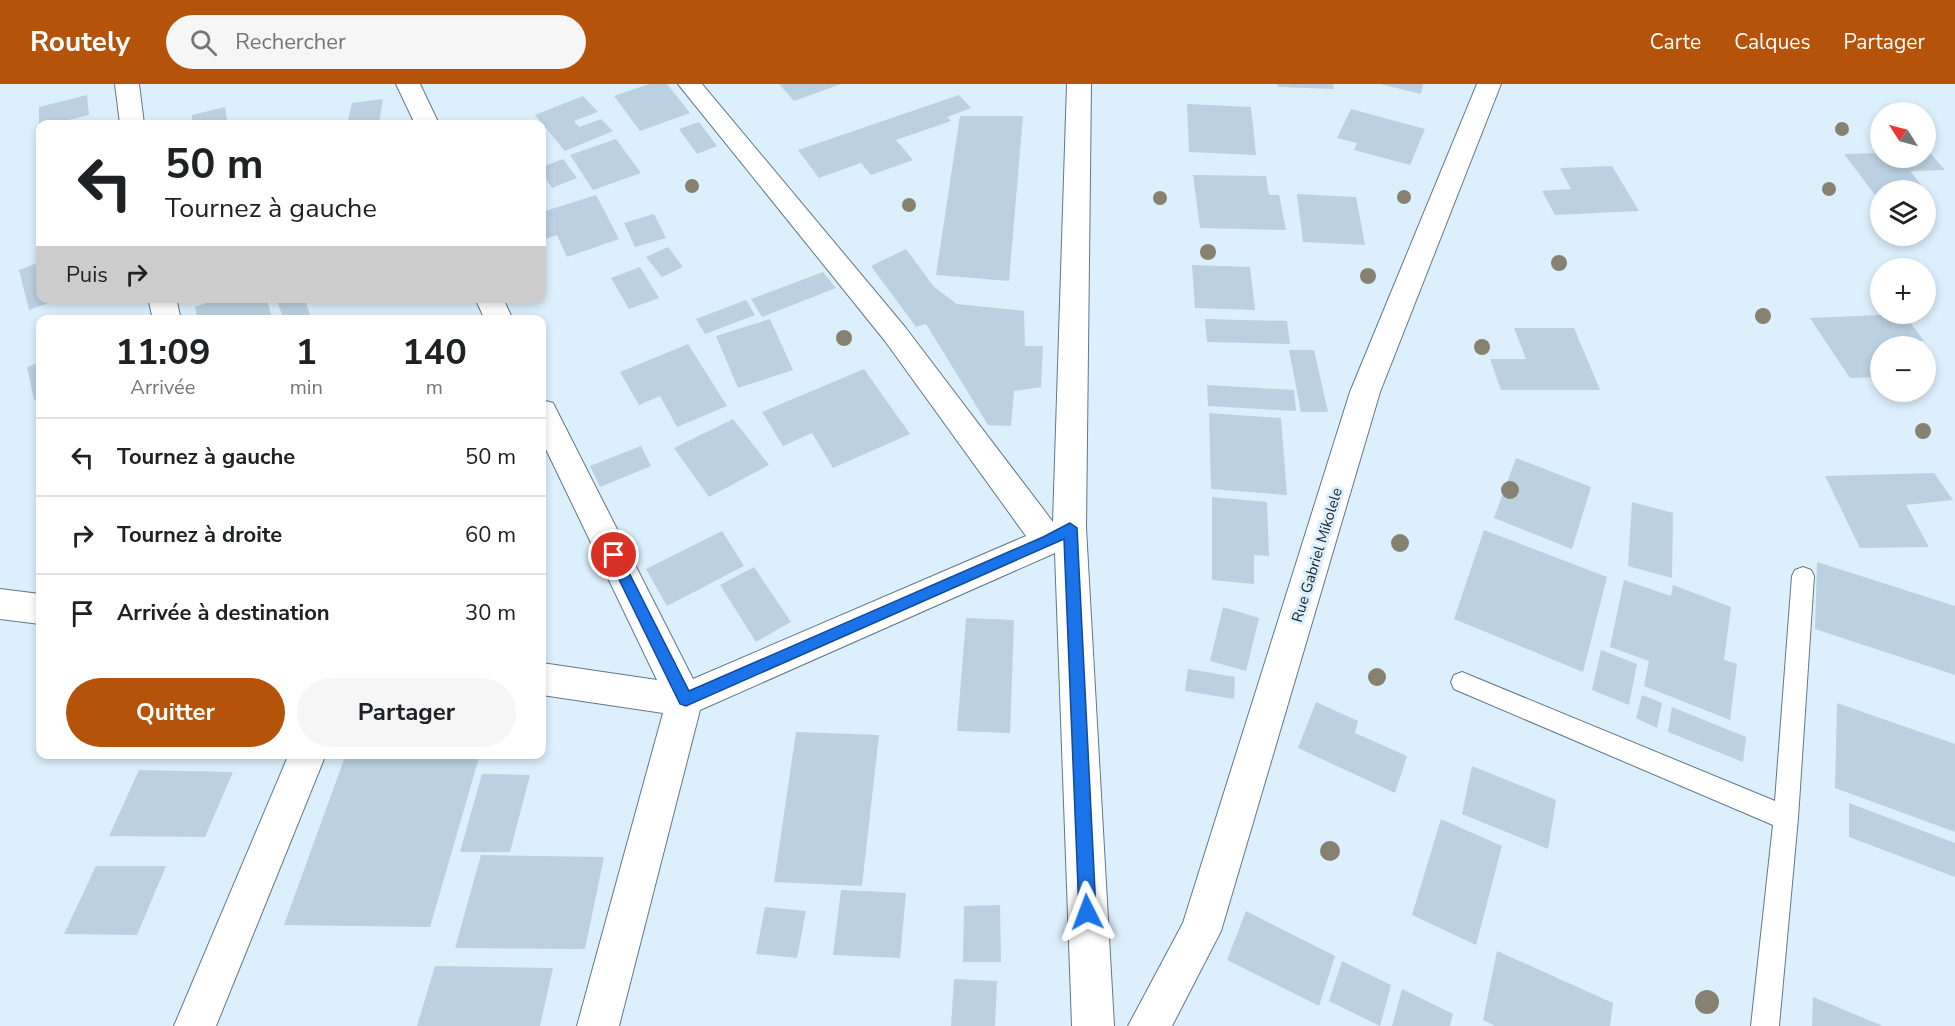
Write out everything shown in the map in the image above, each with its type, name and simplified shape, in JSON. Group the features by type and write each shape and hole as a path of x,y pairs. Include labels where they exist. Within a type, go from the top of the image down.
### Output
{"street":[{"path":"127,84 132,120"},
{"path":"408,84 425,120"},
{"path":"690,84 1059,535"},
{"path":"1079,84 1059,535 1093,1026"},
{"name":"Rue Gabriel Mikolele","path":"1149,1026 1202,931 1365,392 1489,84"},
{"path":"546,419 686,700 598,1026"},
{"path":"546,680 686,700 1059,535"},
{"path":"0,604 36,608"},
{"path":"195,1026 306,759"}],"lane":[{"path":"1765,1026 1786,818 1803,576"},
{"path":"1462,682 1786,818"}],"building":[{"path":"649,84 667,84 690,113 640,131 614,96"},
{"path":"779,84 841,84 794,101"},
{"path":"1277,84 1333,84 1334,89 1278,87"},
{"path":"1380,84 1423,84 1421,94"},
{"path":"87,95 89,115 68,120 39,120 39,107"},
{"path":"959,95 971,108 947,117 951,121 896,140 913,160 871,175 861,163 819,178 798,150"},
{"path":"583,96 598,112 574,121 579,127 601,119 613,131 565,151 546,128 546,120 539,120 535,115"},
{"path":"383,99 380,120 348,120 352,103"},
{"path":"1187,104 1251,107 1256,155 1189,152"},
{"path":"225,107 227,120 192,120 192,115"},
{"path":"1351,109 1425,129 1410,165 1354,150 1357,143 1337,138"},
{"path":"960,116 1023,116 1009,281 936,275"},
{"path":"699,122 717,146 697,154 679,129"},
{"path":"616,139 641,173 593,190 570,155"},
{"path":"1870,153 1870,168 1936,168 1936,160 1945,170 1910,171 1917,180 1870,180 1870,188 1844,154"},
{"path":"563,159 577,178 552,188 546,178 546,165"},
{"path":"1612,166 1639,211 1555,215 1542,191 1571,189 1560,168"},
{"path":"1193,175 1266,176 1269,195 1279,195 1286,230 1200,228"},
{"path":"1297,194 1356,197 1365,245 1303,242"},
{"path":"596,195 619,239 567,257 557,235 546,239 546,211"},
{"path":"654,214 666,238 635,247 624,223"},
{"path":"668,247 683,267 662,277 646,257"},
{"path":"906,249 934,287 957,304 1024,311 1025,346 1043,346 1041,387 1014,391 1011,426 988,425 926,324 916,327 871,266"},
{"path":"36,264 36,303 48,303 29,310 19,270"},
{"path":"1192,265 1250,267 1255,310 1195,308"},
{"path":"640,267 659,298 629,309 611,278"},
{"path":"823,272 836,288 762,317 751,299"},
{"path":"746,300 755,315 705,334 696,319"},
{"path":"206,303 268,303 271,315 197,315 195,307"},
{"path":"278,303 306,303 310,315 282,315"},
{"path":"1870,315 1870,324 1911,324 1920,336 1870,336 1870,377 1850,378 1810,318"},
{"path":"770,319 793,370 738,388 716,336"},
{"path":"1205,319 1287,321 1290,344 1207,342"},
{"path":"1514,328 1574,328 1600,390 1501,390 1490,359 1526,359"},
{"path":"688,344 727,406 677,427 660,396 639,405 620,372"},
{"path":"1289,350 1314,350 1328,412 1301,412"},
{"path":"36,364 36,399 34,400 27,367"},
{"path":"864,369 910,434 833,468 812,433 783,446 762,412"},
{"path":"1207,385 1294,390 1296,411 1208,406"},
{"path":"1209,413 1281,418 1287,495 1211,489"},
{"path":"733,419 769,465 709,497 674,448"},
{"path":"641,446 651,466 600,487 590,466"},
{"path":"1516,458 1591,487 1572,549 1494,518"},
{"path":"1934,473 1953,500 1906,505 1929,547 1860,548 1825,476"},
{"path":"1212,497 1267,502 1269,556 1254,555 1254,584 1212,580"},
{"path":"1632,502 1673,513 1672,578 1628,566"},
{"path":"1484,530 1607,577 1583,672 1454,619"},
{"path":"722,531 744,566 667,606 646,569"},
{"path":"1817,562 1955,606 1955,675 1815,629"},
{"path":"754,567 791,622 756,642 720,585"},
{"path":"1624,580 1671,596 1673,585 1731,607 1724,660 1737,664 1730,720 1644,686 1649,661 1610,647"},
{"path":"1223,607 1259,618 1246,671 1210,661"},
{"path":"966,618 1014,620 1010,733 957,731"},
{"path":"1601,650 1637,664 1629,705 1592,690"},
{"path":"1188,669 1235,677 1234,699 1185,691"},
{"path":"1642,695 1662,703 1657,728 1636,718"},
{"path":"1316,702 1358,721 1355,733 1407,756 1395,793 1298,748"},
{"path":"1837,703 1955,744 1955,832 1835,788"},
{"path":"1672,707 1746,737 1743,762 1668,732"},
{"path":"796,732 879,735 862,886 774,882"},
{"path":"344,759 479,759 430,927 284,925"},
{"path":"1472,766 1556,800 1548,849 1462,814"},
{"path":"139,770 233,772 205,837 109,836"},
{"path":"482,774 530,775 510,852 460,852"},
{"path":"1849,803 1955,843 1955,877 1849,837"},
{"path":"1441,819 1502,846 1476,945 1412,915"},
{"path":"481,855 604,857 585,949 455,948"},
{"path":"96,866 166,866 137,935 64,934"},
{"path":"841,890 906,893 900,958 833,955"},
{"path":"1000,905 1001,962 963,962 964,906"},
{"path":"765,907 806,911 797,958 756,954"},
{"path":"1246,911 1335,956 1319,1006 1227,960"},
{"path":"1497,951 1613,1003 1610,1026 1495,1026 1483,1020"},
{"path":"1342,961 1391,985 1380,1026 1329,1001"},
{"path":"435,966 553,968 540,1026 417,1026"},
{"path":"954,979 997,981 995,1026 951,1026"},
{"path":"1402,989 1453,1014 1450,1026 1392,1026"},
{"path":"1813,997 1883,1026 1812,1026"}],"route":[{"path":"614,555 686,700 1048,541 1070,528 1087,912"}]}
